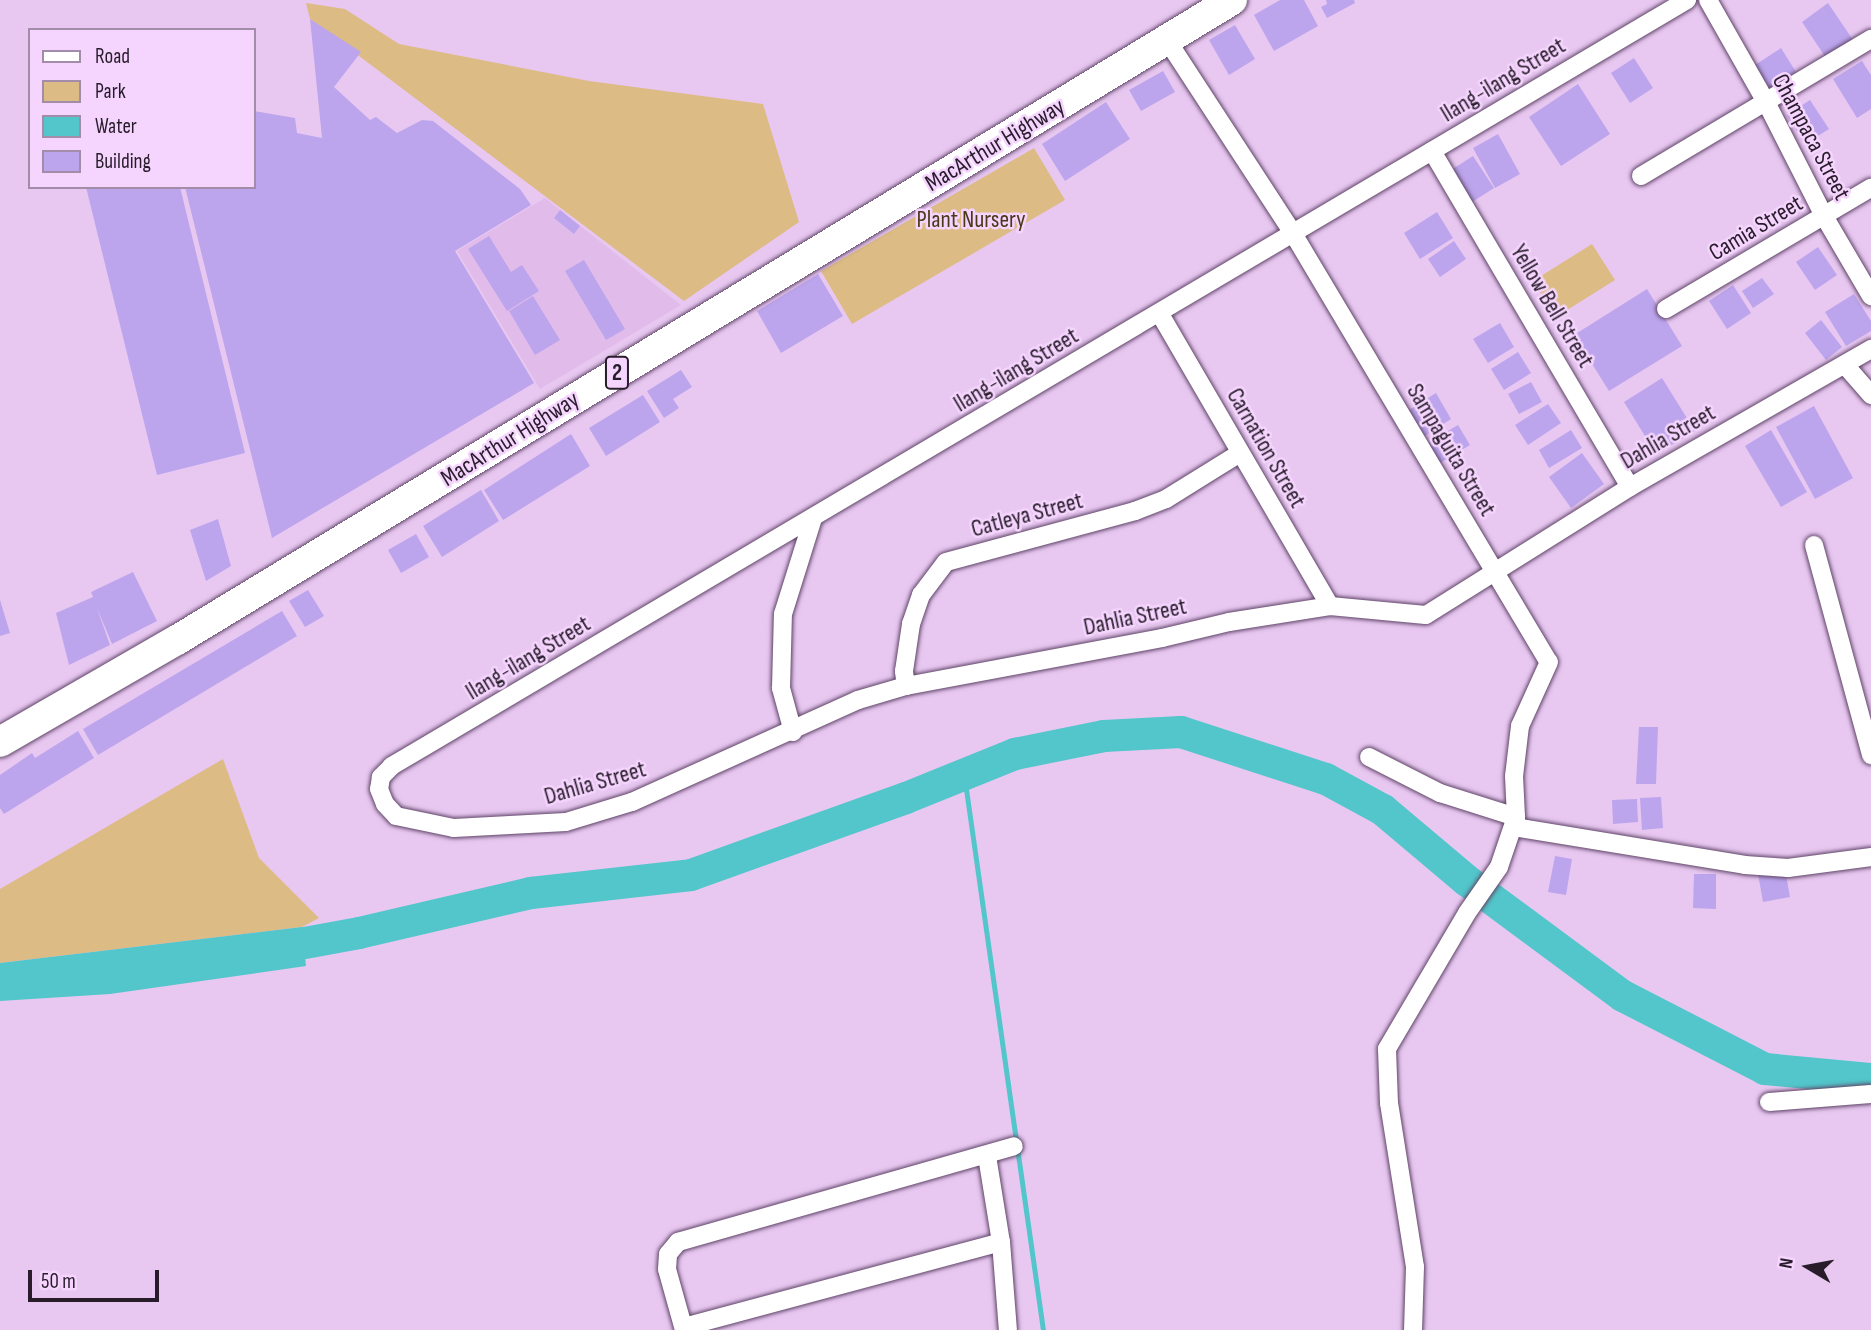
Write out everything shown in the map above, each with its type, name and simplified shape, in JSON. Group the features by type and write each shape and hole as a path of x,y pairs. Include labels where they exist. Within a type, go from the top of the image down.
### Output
{"highway":[{"name":"MacArthur Highway","path":"0,742 177,640 1232,0"}],"street":[{"name":"Ilang-ilang Street","path":"379,789 381,777 392,766 1294,235 1687,0"},
{"name":"Champaca Street","path":"1708,0 1766,102 1824,216 1871,296"},
{"path":"1641,176 1871,39"},
{"name":"Sampaguita Street","path":"1167,40 1294,235 1549,662 1520,726 1514,776 1515,822 1500,867 1470,908 1387,1049 1389,1103 1412,1229 1415,1267 1413,1330"},
{"name":"Yellow Bell Street","path":"1432,151 1630,487"},
{"name":"Camia Street","path":"1666,309 1871,188"},
{"name":"Carnation Street","path":"1160,314 1330,607"},
{"name":"Dahlia Street","path":"379,789 385,804 396,816 419,822 454,828 566,822 632,802 858,701 906,686 1162,638 1229,622 1330,607 1426,615 1630,487 1871,349"},
{"path":"1845,365 1871,396"},
{"name":"Catleya Street","path":"906,686 904,671 911,624 921,595 946,562 1135,511 1166,499 1240,453"},
{"path":"793,732 781,688 783,614 813,518"},
{"path":"1814,545 1871,755"},
{"path":"1369,757 1440,793 1515,822 1745,866 1787,868 1871,858"},
{"path":"1769,1102 1871,1094"},
{"path":"1001,1242 684,1329 667,1269 668,1254 678,1242 987,1156 1014,1146"},
{"path":"987,1156 1001,1242 1006,1330"}],"shaded area":[{"path":"545,198 681,305 540,389 457,251"}],"green space":[{"path":"306,3 345,9 399,44 589,81 763,104 799,222 684,301 310,19"},
{"name":"Plant Nursery","path":"1034,148 1065,200 852,324 821,271"},
{"path":"1592,244 1615,280 1556,317 1533,281"},
{"path":"223,759 259,858 319,918 302,927 0,963 0,889"}],"water":[{"path":"302,927 306,966 110,994 0,1001 0,963"}],"building":[{"path":"1280,0 1304,0 1318,26 1274,51 1254,15"},
{"path":"1326,0 1354,0 1355,3 1327,18 1321,7 1327,4"},
{"path":"1828,3 1853,40 1826,58 1802,22"},
{"path":"310,19 361,52 334,87 370,120 376,117 397,133 422,120 433,121 520,189 531,205 455,251 534,383 272,538 185,189 256,189 256,111 295,118 297,133 322,138"},
{"path":"1235,25 1255,59 1229,75 1209,40"},
{"path":"1781,48 1796,72 1770,89 1755,65"},
{"path":"1634,58 1653,88 1630,103 1611,73"},
{"path":"1862,61 1871,75 1871,109 1857,118 1833,79"},
{"path":"1163,71 1175,92 1141,111 1129,90"},
{"path":"1578,84 1610,134 1561,166 1529,117"},
{"path":"1810,100 1829,129 1805,144 1787,115"},
{"path":"1106,102 1130,139 1065,181 1042,144"},
{"path":"1498,134 1520,174 1495,188 1473,148"},
{"path":"1473,156 1494,188 1469,204 1448,172"},
{"path":"86,189 180,189 245,453 157,475"},
{"path":"560,210 580,226 574,234 554,218"},
{"path":"1437,212 1453,238 1420,259 1404,233"},
{"path":"489,236 511,272 522,265 539,291 507,311 468,249"},
{"path":"1454,241 1466,259 1440,277 1428,259"},
{"path":"1818,247 1837,275 1815,290 1796,262"},
{"path":"584,260 625,329 606,340 565,271"},
{"path":"818,274 843,316 781,353 757,311"},
{"path":"1762,278 1774,294 1753,308 1742,291"},
{"path":"1733,285 1751,313 1727,329 1709,301"},
{"path":"1647,289 1682,346 1609,391 1574,335"},
{"path":"1854,294 1871,321 1871,331 1846,346 1825,312"},
{"path":"533,296 560,340 535,355 509,311"},
{"path":"1821,320 1842,347 1826,360 1805,333"},
{"path":"1500,323 1514,347 1488,363 1473,339"},
{"path":"1518,352 1531,373 1504,390 1491,369"},
{"path":"681,370 692,387 673,399 679,408 664,418 647,391"},
{"path":"1662,378 1695,431 1656,454 1624,402"},
{"path":"1531,382 1542,402 1519,414 1508,394"},
{"path":"1436,393 1451,419 1425,436 1409,410"},
{"path":"643,395 660,422 606,456 589,428"},
{"path":"1548,404 1561,423 1528,445 1515,425"},
{"path":"1814,406 1853,478 1815,499 1776,427"},
{"path":"1458,425 1470,445 1438,464 1426,444"},
{"path":"1571,430 1582,448 1549,468 1539,450"},
{"path":"1771,430 1807,492 1781,507 1745,446"},
{"path":"571,434 590,466 503,520 484,490"},
{"path":"1582,453 1604,484 1571,508 1549,477"},
{"path":"481,490 499,521 442,557 423,526"},
{"path":"218,519 231,566 206,581 190,530"},
{"path":"416,534 429,557 401,573 388,550"},
{"path":"133,572 157,621 112,644 97,608 110,645 69,665 56,613 93,597 91,592"},
{"path":"308,590 324,616 305,627 289,601"},
{"path":"0,600 10,633 0,636"},
{"path":"282,611 297,636 98,755 83,729"},
{"path":"1639,727 1658,727 1656,784 1636,784"},
{"path":"78,731 94,758 4,814 0,808 0,775 32,753 35,758"},
{"path":"1661,797 1663,828 1642,830 1640,798"},
{"path":"1637,799 1638,822 1613,824 1612,800"},
{"path":"1555,856 1572,859 1566,895 1548,892"},
{"path":"1785,869 1790,897 1763,902 1758,874"},
{"path":"1694,874 1716,874 1716,909 1693,908"}],"waterway":[{"path":"261,951 359,933 531,893 691,875 906,798 1015,754 1104,736 1181,732 1326,779 1383,810 1466,880 1623,996 1765,1069 1871,1079"},
{"path":"964,775 1043,1330"}]}
